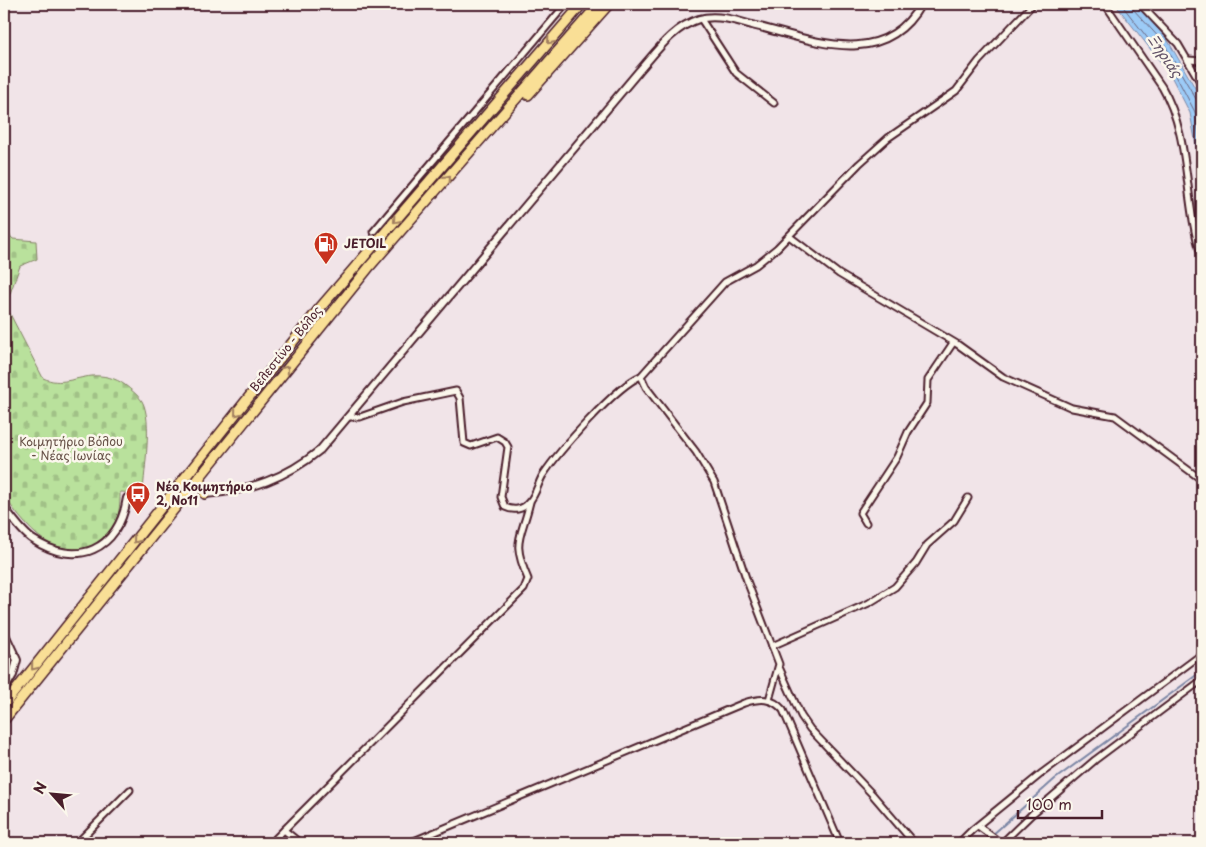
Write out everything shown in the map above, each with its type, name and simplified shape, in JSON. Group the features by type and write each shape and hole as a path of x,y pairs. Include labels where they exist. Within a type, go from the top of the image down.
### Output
{"highway":[{"name":"Βελεστίνο - Βόλος","path":"4,705 319,309 582,4"},
{"name":"Βελεστίνο - Βόλος","path":"4,720 370,266 599,4"},
{"path":"473,149 516,109 609,4"},
{"path":"201,474 201,484 205,494"},
{"path":"187,491 205,494"}],"street":[{"path":"373,232 566,4"},
{"path":"205,494 248,488 294,470 320,450 350,417 664,42 676,31 701,18 726,18 841,46 861,46 878,42 895,33 908,22 921,4"},
{"path":"271,843 524,590 528,579 519,560 517,548 530,502 542,477 560,450 623,387 641,376 725,282 761,261 789,236 888,138 956,91 979,61 1032,4"},
{"path":"1105,4 1162,87 1172,108 1180,132 1191,212 1202,257"},
{"path":"1140,4 1174,40 1189,60 1202,85"},
{"path":"701,18 736,73 774,103"},
{"path":"1189,60 1202,61"},
{"path":"404,194 412,201"},
{"path":"789,236 840,274 953,343 1003,378 1077,410 1115,416 1202,480"},
{"path":"866,523 860,513 897,457 908,432 927,403 928,380 953,343"},
{"path":"641,376 646,387 693,447 710,473 779,667 801,716 810,729 872,794 914,843"},
{"path":"350,417 360,417 403,402 456,391 460,398 464,443 471,446 497,437 505,442 508,447 501,498 503,504 512,510 523,508 530,502"},
{"path":"4,507 34,540 59,550 80,552 96,549 108,540 123,516 127,498"},
{"path":"772,646 869,603 895,587 916,563 927,545 954,521 968,498"},
{"path":"4,632 17,660 13,675 4,690"},
{"path":"959,843 1055,764 1202,654"},
{"path":"770,700 779,667"},
{"path":"978,826 1001,843 1095,760 1202,680"},
{"path":"409,843 744,703 758,699 770,700 783,710 840,843"},
{"path":"77,843 130,790"},
{"path":"284,830 300,843"}],"green space":[{"name":"Κοιμητήριο Βόλου - Νέας Ιωνίας","path":"4,229 13,239 36,241 37,259 20,266 8,299 7,308 43,378 56,381 96,376 114,379 136,394 142,401 145,410 147,446 143,493 120,492 116,523 106,538 89,547 65,549 45,541 25,524 4,496"}],"water":[{"name":"Ξηριάς","path":"1115,4 1136,4 1167,39 1202,100 1202,177 1190,113 1170,74"}],"waterway":[{"path":"986,843 991,836 1055,779 1202,671"},
{"path":"982,843 988,839"}],"place":[{"name":"JETOIL","path":"326,265"},
{"name":"Νέο Κοιμητήριο 2, Νο11","path":"138,515"}]}
